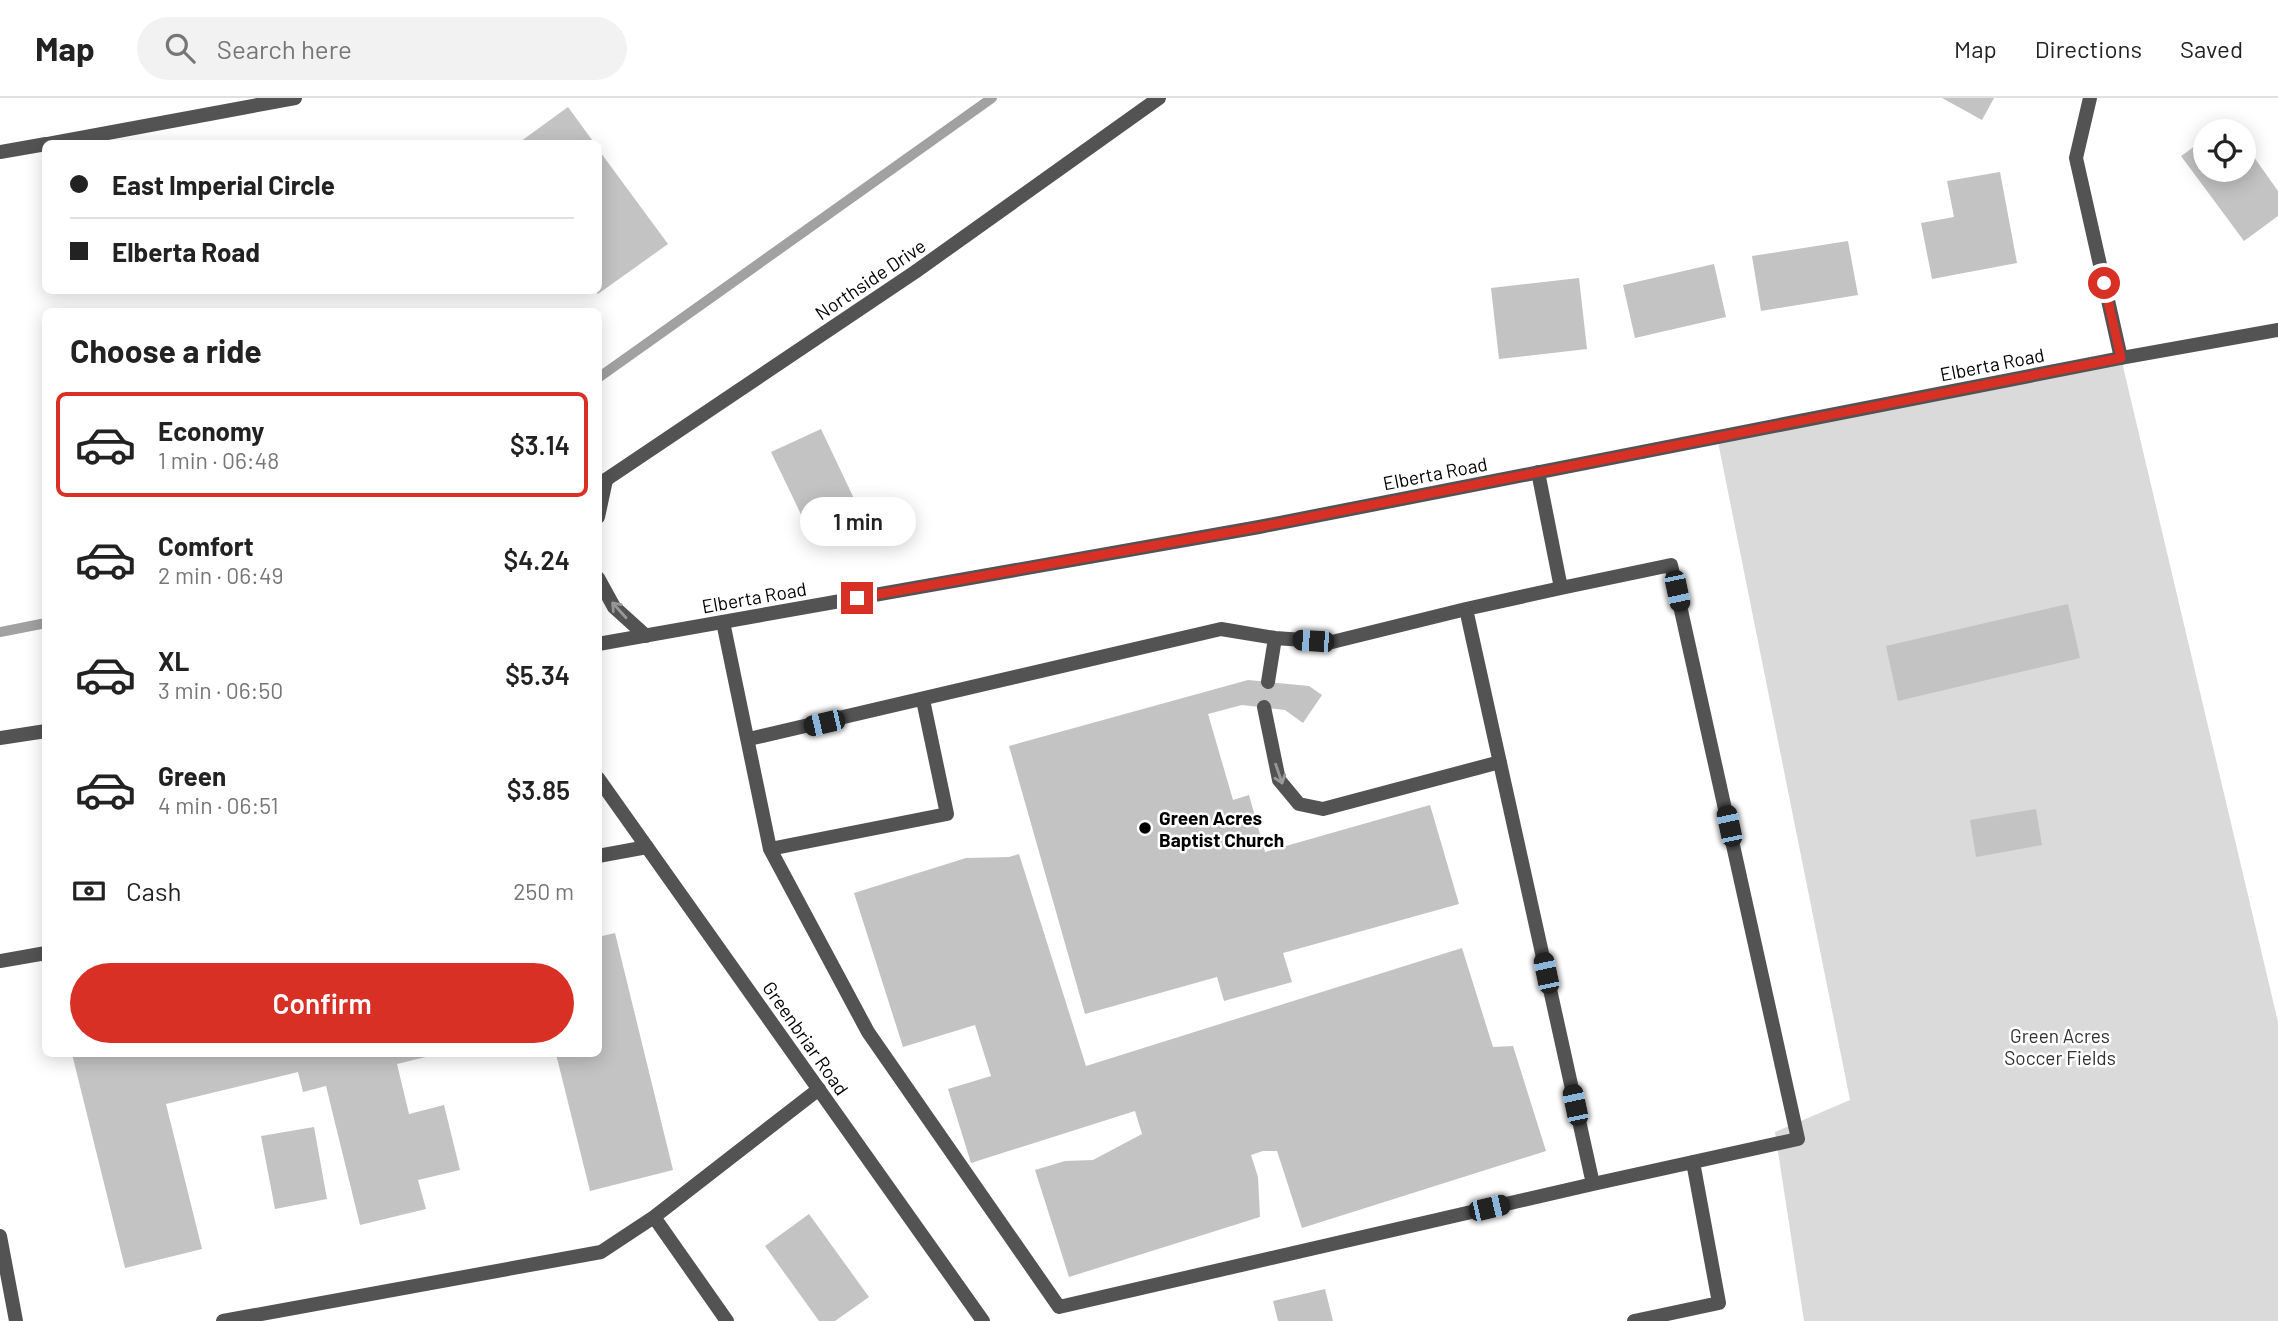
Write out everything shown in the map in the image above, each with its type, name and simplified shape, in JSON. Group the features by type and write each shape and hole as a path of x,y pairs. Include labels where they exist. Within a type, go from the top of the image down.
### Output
{"street":[{"path":"69,140 295,98"},
{"name":"Northside Drive","path":"602,483 915,272 1158,98"},
{"path":"2090,98 2076,158 2121,358"},
{"path":"0,152 42,145"},
{"name":"Elberta Road","path":"602,643 1259,527 2121,358 2278,330"},
{"path":"1538,472 1561,588"},
{"path":"723,622 770,849 868,1032 1059,1307 1798,1139 1671,565 1466,609 1332,642 1275,638 1221,629 749,739"},
{"path":"602,585 614,607 646,636"},
{"path":"1466,609 1593,1184"},
{"path":"1268,682 1275,638"},
{"path":"770,849 947,814 923,700"},
{"path":"1265,707 1279,780 1299,804 1323,809 1500,762"},
{"path":"0,738 42,732"},
{"name":"Greenbriar Road","path":"602,784 983,1321"},
{"path":"602,855 648,847"},
{"path":"0,961 42,954"},
{"path":"223,1321 601,1252 654,1217 818,1089"},
{"path":"1634,1321 1719,1303 1693,1162"},
{"path":"654,1217 727,1321"},
{"path":"0,1236 16,1321"}],"green space":[{"name":"Green Acres Soccer Fields","path":"2121,358 2278,1022 2278,1321 1804,1321 1775,1132 1850,1100 1717,437"}],"building":[{"path":"1942,98 1994,98 1982,120"},
{"path":"568,107 592,140 523,140"},
{"path":"2193,148 2193,172 2181,156"},
{"path":"602,154 668,244 602,291"},
{"path":"2256,160 2278,191 2278,216 2244,241 2200,182 2256,182"},
{"path":"2000,172 2017,263 1932,279 1921,223 1954,217 1947,181"},
{"path":"1848,241 1858,295 1761,311 1752,256"},
{"path":"1714,264 1726,317 1635,338 1623,285"},
{"path":"1579,278 1587,349 1499,359 1491,288"},
{"path":"821,429 858,507 809,531 771,452"},
{"path":"2068,604 2080,658 1898,701 1886,646"},
{"name":"Green Acres Baptist Church","path":"1248,680 1309,686 1322,695 1303,723 1285,710 1242,705 1208,714 1233,800 1249,795 1265,852 1430,805 1459,904 1283,953 1292,982 1224,1001 1217,977 1085,1014 1009,746"},
{"path":"2036,809 2042,845 1976,857 1970,820"},
{"path":"1019,854 1086,1066 1462,948 1493,1047 1513,1046 1546,1151 1302,1228 1277,1151 1263,1151 1251,1155 1258,1177 1260,1217 1069,1277 1035,1170 1065,1161 1093,1160 1142,1134 1135,1111 971,1163 948,1089 991,1076 975,1025 903,1047 854,893 966,858 1009,857"},
{"path":"615,933 673,1170 590,1191 557,1057 602,1057 602,936"},
{"path":"73,1057 426,1057 397,1064 409,1114 444,1105 460,1170 418,1180 426,1209 360,1225 326,1086 303,1092 298,1072 166,1104 202,1249 125,1268"},
{"path":"314,1127 327,1199 275,1209 261,1136"},
{"path":"809,1214 869,1297 835,1321 819,1321 765,1246"},
{"path":"1325,1289 1333,1321 1278,1321 1273,1301"}],"waterway":[{"path":"602,375 992,98"},
{"path":"0,632 42,624"}],"place":[{"name":"Green Acres Baptist Church","path":"1145,828"}],"route":[{"path":"857,598 1259,527 2121,358 2104,283"}]}
